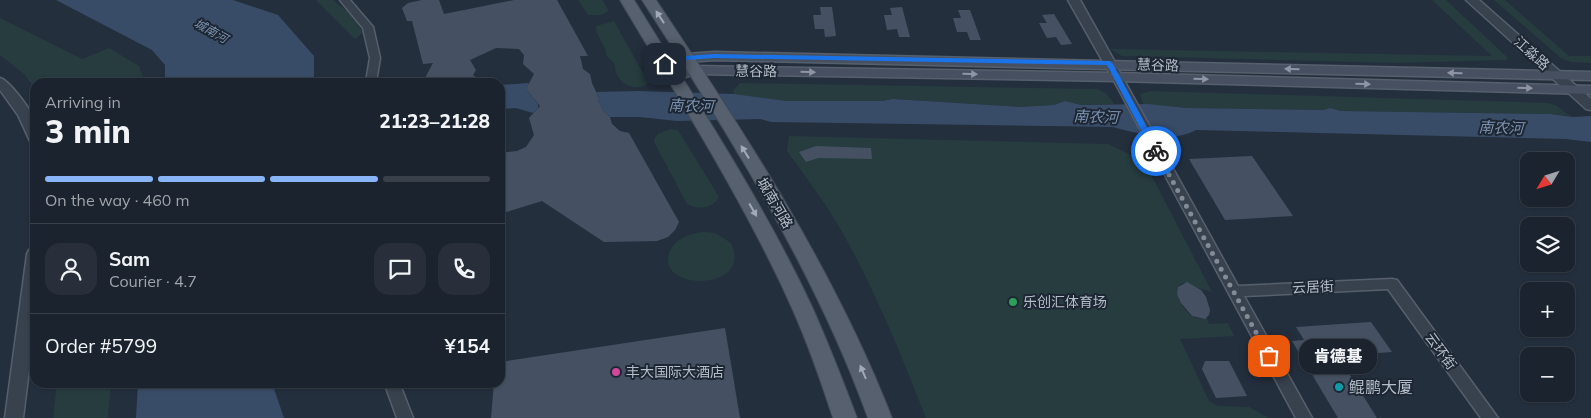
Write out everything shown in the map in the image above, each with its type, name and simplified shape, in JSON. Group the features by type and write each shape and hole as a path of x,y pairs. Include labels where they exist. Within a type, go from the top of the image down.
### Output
{"main road":[{"name":"城南河路","path":"626,0 778,256 829,367 845,418"},
{"name":"城南河路","path":"648,0 705,87 765,185 842,323 880,418"},
{"name":"慧谷路","path":"673,77 690,64 714,56 1591,76"},
{"name":"慧谷路","path":"690,64 1591,90"}],"street":[{"path":"345,0 368,27 376,58 372,78"},
{"path":"1074,0 1304,418"},
{"name":"江淼路","path":"1472,0 1591,106"},
{"path":"0,82 13,96 30,126"},
{"name":"云居街","path":"1235,291 1392,284"},
{"name":"云环街","path":"1392,284 1490,418"},
{"path":"14,418 30,293"},
{"path":"393,388 405,418"}],"green space":[{"path":"316,0 333,0 352,15 363,33 355,39"},
{"path":"578,0 602,0 609,11 601,15 588,15"},
{"path":"1432,0 1446,0 1507,57 1507,60 1395,63 1122,56 1111,49 1492,56"},
{"path":"1494,0 1505,0 1569,56 1591,56 1591,63 1571,62 1561,58"},
{"path":"0,18 82,59 109,48 139,66 144,78 30,78 30,82 24,74 0,55"},
{"path":"614,21 648,82 646,85 635,87 624,84 617,75 615,64 606,55 596,26"},
{"path":"740,83 1097,89 1107,94 1114,104 1081,105 1065,101 1054,105 1020,107 893,99 882,101 787,101 734,94 733,90"},
{"path":"1151,91 1548,103 1557,106 1570,116 1550,114 1341,111 1330,108 1323,110 1186,108 1143,104 1140,94"},
{"path":"670,129 678,130 719,197 713,204 700,208 687,204 655,144 654,139 658,134"},
{"name":"乐创汇体育场","path":"789,136 1108,144 1144,161 1212,292 1182,283 1178,287 1178,293 1182,305 1195,318 1207,317 1209,324 1228,323 1234,336 1180,339 1209,401 1218,406 1249,407 1269,418 926,418 887,322 865,276 828,209 787,151"},
{"path":"704,232 715,233 731,243 734,260 729,271 717,278 702,281 687,279 674,273 668,263 671,249 677,241 686,236"},
{"path":"56,388 111,388 108,418 53,418"}],"water":[{"name":"城南河","path":"56,0 233,0 278,15 314,56 314,78 165,78 165,65 152,50"},
{"path":"529,83 526,89 538,104 538,108 533,113 516,108 505,109 505,85"},
{"name":"南农河","path":"639,91 734,94 787,101 882,101 893,99 1020,107 1054,105 1065,101 1081,105 1148,104 1186,108 1323,110 1330,108 1341,111 1591,116 1591,142 1566,139 1196,130 1186,134 1165,137 1112,127 771,122 760,119 677,121 640,117 610,117 604,112 596,92"},
{"path":"138,388 274,388 284,418 136,418"}],"building":[{"path":"422,0 439,0 444,14 514,0 557,0 588,56 580,56 583,69 590,74 599,98 598,101 604,112 610,117 612,124 620,131 629,133 679,222 675,230 668,237 657,241 604,242 542,201 505,212 505,152 517,151 526,147 534,135 529,118 540,106 526,89 534,74 523,64 524,55 519,49 496,48 470,60 476,70 473,75 477,78 425,78 433,63 423,64 412,21 407,21 402,8 408,3"},
{"path":"820,7 832,7 836,36 825,37 824,29 815,29 813,15 821,15"},
{"path":"902,7 910,37 899,37 897,29 887,30 884,15 892,15 890,8"},
{"path":"958,10 970,10 981,40 970,40 967,32 957,32 953,18 961,18"},
{"path":"1054,14 1072,44 1061,45 1056,37 1047,38 1039,23 1047,23 1042,15"},
{"path":"816,146 871,148 872,159 818,158 806,162 799,152"},
{"path":"1252,156 1293,216 1225,220 1189,159"},
{"path":"1187,282 1201,290 1206,297 1210,310 1209,315 1205,319 1192,316 1181,303 1177,294 1178,287"},
{"name":"鲲鹏大厦","path":"1371,322 1392,352 1338,356 1377,418 1338,418 1292,341 1304,340 1296,327"},
{"name":"丰大国际大酒店","path":"725,328 740,418 491,418 494,388 505,388 505,361"},
{"path":"1205,361 1229,361 1247,396 1216,398 1202,369"}],"way so far":[{"path":"1156,151 1235,291 1269,356"}],"place":[{"name":"乐创汇体育场","path":"1013,302"},
{"name":"肯德基","path":"1269,356"},
{"name":"丰大国际大酒店","path":"616,372"},
{"name":"鲲鹏大厦","path":"1339,387"}],"route":[{"path":"665,64 687,58 714,56 1110,64 1156,151"}]}
